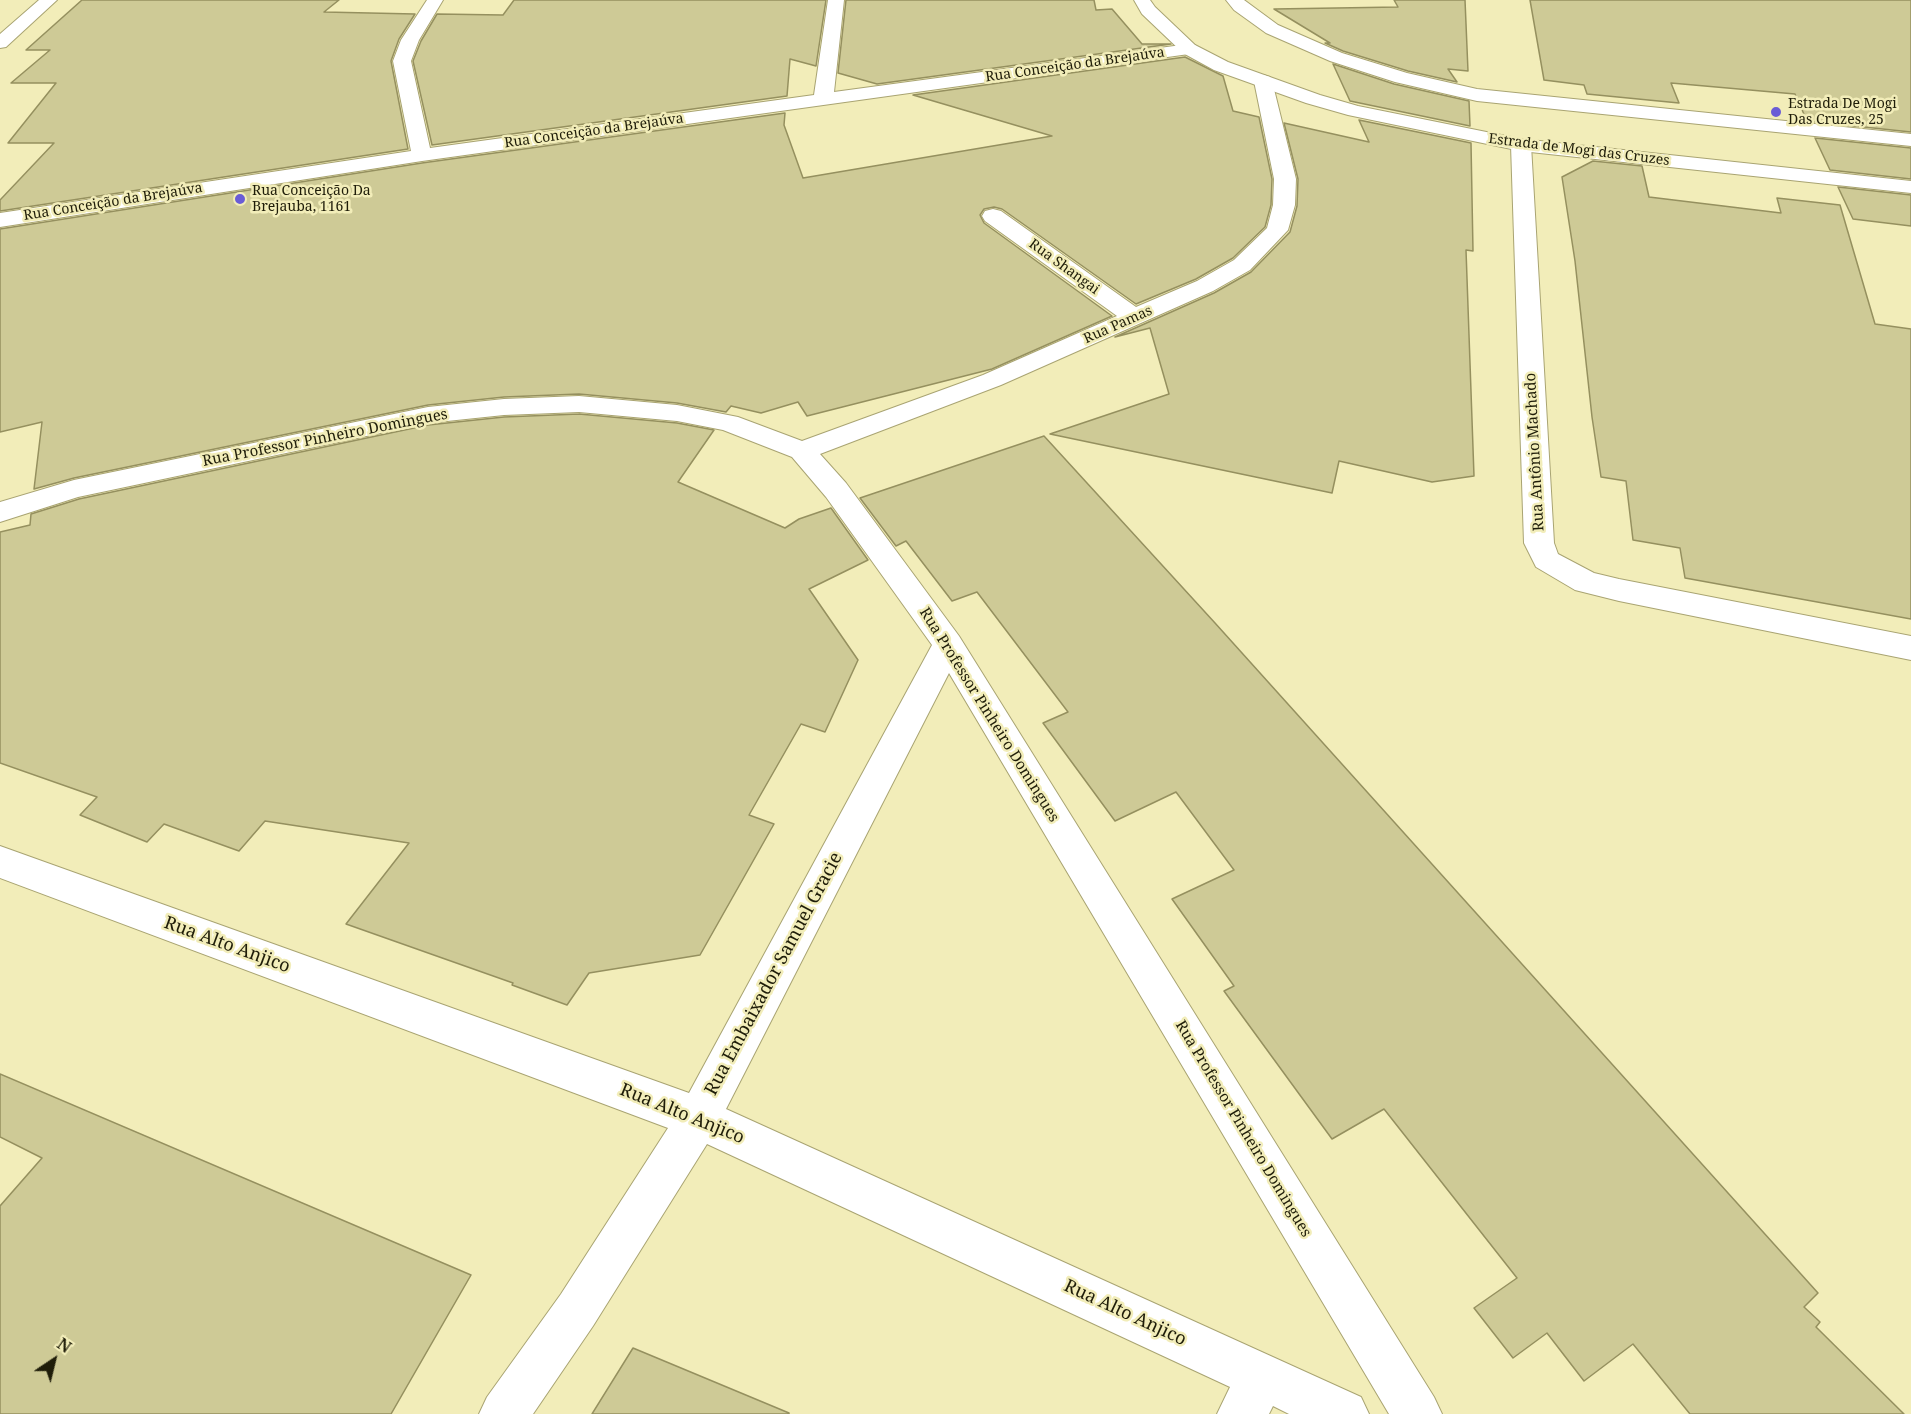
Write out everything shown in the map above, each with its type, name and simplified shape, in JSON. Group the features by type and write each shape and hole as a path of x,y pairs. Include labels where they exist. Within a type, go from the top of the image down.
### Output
{"street":[{"path":"0,43 49,0"},
{"path":"422,155 402,61 410,40 435,0"},
{"path":"823,100 836,0"},
{"name":"Estrada de Mogi das Cruzes","path":"1142,0 1148,10 1189,49 1221,66 1313,99 1355,111 1521,145 1911,188"},
{"path":"1234,0 1272,29 1347,61 1402,78 1477,95 1911,140"},
{"name":"Rua Conceição da Brejaúva","path":"0,220 422,155 1189,49"},
{"name":"Rua Pamas","path":"802,451 992,380 1205,286 1242,265 1276,230 1284,204 1285,179 1263,81"},
{"name":"Rua Antônio Machado","path":"1521,145 1539,543 1546,560 1586,582 1619,590 1911,648"},
{"name":"Rua Shangai","path":"993,216 1134,317"},
{"name":"Rua Professor Pinheiro Domingues","path":"0,512 74,489 405,420 504,407 579,404 677,413 729,423 802,451 836,489 948,644 1417,1414"},
{"name":"Rua Embaixador Samuel Gracie","path":"504,1414 577,1310 699,1118 948,644"},
{"name":"Rua Alto Anjico","path":"0,862 699,1118 1252,1395 1344,1414"}],"building":[{"path":"82,0 339,0 324,12 415,14 399,39 391,61 408,149 0,211 0,200 54,143 8,143 56,83 11,83 50,50 26,50"},
{"path":"514,0 826,0 816,66 790,59 787,96 432,145 413,61 421,41 437,14 503,15"},
{"path":"846,0 1094,0 1096,10 1112,9 1142,44 1171,44 877,84 838,73"},
{"path":"1394,0 1465,0 1468,71 1448,69 1457,82 1408,71 1343,51 1325,43 1330,43 1274,9 1398,7"},
{"path":"1530,0 1911,0 1911,132 1807,121 1795,94 1671,83 1679,103 1587,94 1584,85 1544,80"},
{"path":"1185,57 1223,76 1233,111 1259,117 1272,179 1271,205 1265,227 1233,258 1196,279 1136,304 1002,209 994,207 984,209 980,215 984,223 1112,316 992,369 807,416 798,402 761,413 731,406 726,412 677,403 579,394 504,397 428,405 74,478 34,489 42,422 0,432 0,229 422,163 785,113 784,125 803,178 1052,136 913,95"},
{"path":"1333,64 1394,84 1469,101 1470,126 1350,101"},
{"path":"1359,120 1471,143 1473,251 1466,250 1474,476 1432,482 1339,461 1332,493 1050,434 1169,394 1150,328 1115,337 1214,293 1251,272 1290,232 1297,206 1298,179 1284,123 1369,142"},
{"path":"1815,138 1911,148 1911,179 1830,170"},
{"path":"1593,161 1642,166 1649,197 1781,213 1777,198 1840,205 1875,324 1911,329 1911,619 1685,578 1680,548 1633,540 1626,481 1601,477 1575,261 1562,177"},
{"path":"1838,187 1911,195 1911,226 1853,219"},
{"path":"579,414 677,423 714,430 678,482 785,528 799,519 831,508 868,560 809,589 858,660 825,732 801,724 749,815 774,824 700,955 589,973 567,1005 512,985 513,983 346,924 409,843 265,821 239,851 164,824 147,842 80,815 97,797 0,763 0,532 30,525 31,514 79,499 428,425 504,417"},
{"path":"1044,436 1818,1293 1804,1307 1820,1322 1816,1327 1904,1414 1690,1414 1633,1344 1584,1381 1547,1333 1513,1358 1474,1308 1517,1278 1384,1109 1332,1139 1224,991 1234,986 1172,899 1234,870 1176,792 1115,821 1043,723 1068,712 977,592 952,601 906,541 896,546 860,498"},
{"path":"0,1074 471,1275 391,1414 0,1414 0,1206 42,1158 0,1137"},
{"path":"633,1348 789,1413 789,1414 592,1414"}],"place":[{"name":"Estrada De Mogi Das Cruzes, 25","path":"1776,112"},
{"name":"Rua Conceição Da Brejauba, 1161","path":"240,199"}]}
